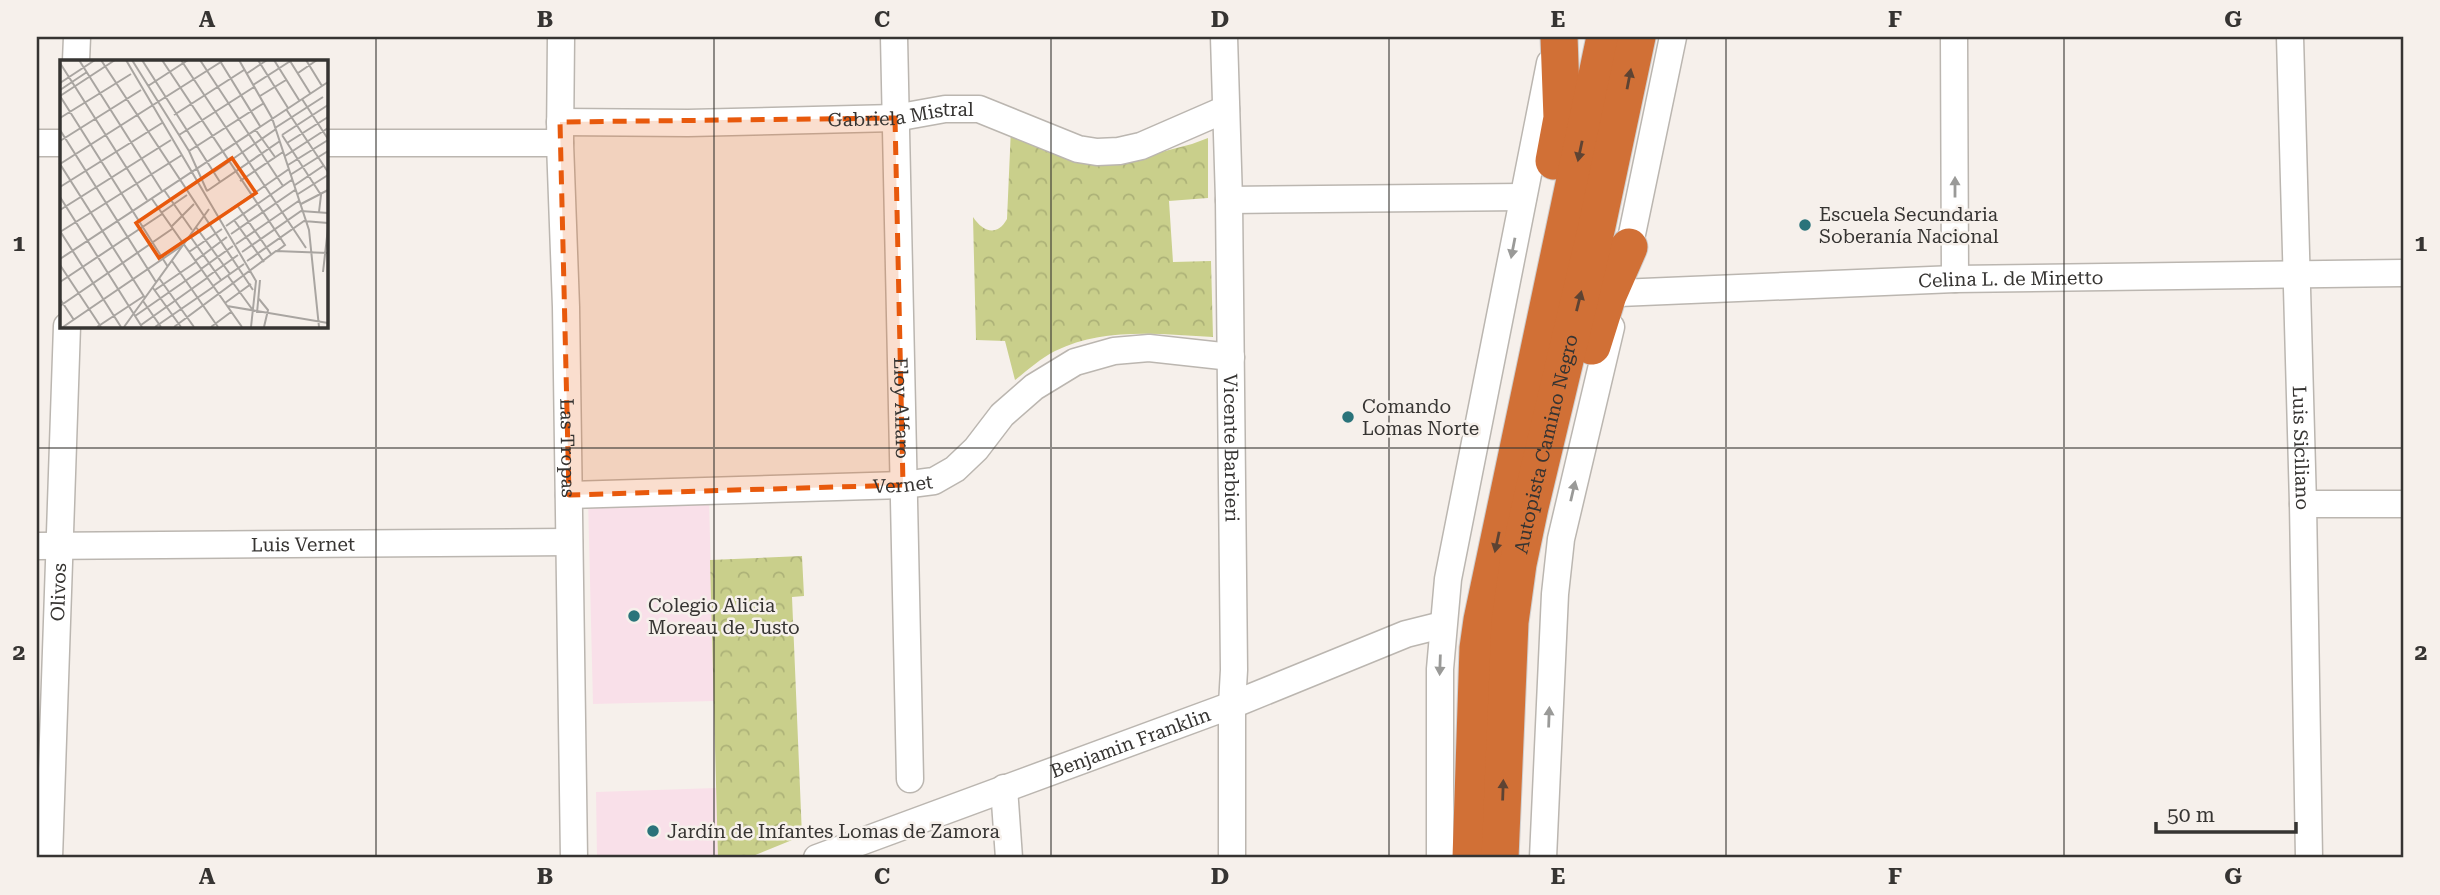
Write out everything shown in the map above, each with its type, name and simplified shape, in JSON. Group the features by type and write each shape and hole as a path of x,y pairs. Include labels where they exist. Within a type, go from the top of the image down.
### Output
{"highway":[{"path":"1508,492 1504,456 1528,293 1562,118 1557,37"},
{"name":"Autopista Camino Negro","path":"1471,858 1478,648 1486,593 1605,37"},
{"name":"Autopista Camino Negro","path":"1500,858 1510,622 1530,507 1600,213 1637,37"},
{"path":"1510,622 1540,536 1597,327 1629,247"}],"street":[{"path":"76,60 77,37"},
{"name":"Las Tropas","path":"561,37 560,132 566,307 574,858"},
{"name":"Eloy Alfaro","path":"894,37 909,779"},
{"name":"Vicente Barbieri","path":"1224,37 1230,200 1234,670 1232,858"},
{"path":"1440,858 1440,669 1448,579 1557,37"},
{"path":"1543,858 1555,594 1561,538 1619,293 1673,37"},
{"path":"1954,37 1955,279"},
{"name":"Luis Siciliano","path":"2290,37 2303,504 2309,858"},
{"name":"Gabriela Mistral","path":"327,143 688,123 895,118 944,109 979,109 1078,149 1097,152 1141,146 1226,109"},
{"path":"37,143 60,143"},
{"path":"1230,200 1523,197"},
{"name":"Celina L. de Minetto","path":"1619,293 1955,279 2403,273"},
{"name":"Olivos","path":"49,858 48,546 67,327"},
{"name":"Vernet","path":"569,495 903,485 933,481 955,469 976,449 1002,415 1034,387 1075,362 1114,351 1149,348 1231,357"},
{"path":"2303,504 2403,504"},
{"name":"Luis Vernet","path":"48,546 569,542"},
{"name":"Benjamin Franklin","path":"817,858 1232,705 1406,634 1443,625"},
{"path":"1004,788 1009,858"}],"highlighted area":[{"path":"895,118 903,485 569,495 560,122"}],"shaded area":[{"path":"588,498 709,498 714,701 593,704"},
{"path":"716,788 718,858 597,858 596,792"}],"green space":[{"path":"1011,128 1146,156 1208,138 1208,198 1169,201 1173,262 1211,261 1213,337 1133,334 1093,338 1055,351 1015,380 1005,341 976,340 973,217 981,226 990,230 999,228 1007,219"},
{"path":"802,556 804,596 792,597 802,836 748,858 718,858 710,560"}],"place":[{"name":"Escuela Secundaria Soberanía Nacional","path":"1805,225"},
{"name":"Comando Lomas Norte","path":"1348,417"},
{"name":"Colegio Alicia Moreau de Justo","path":"634,616"},
{"name":"Jardín de Infantes Lomas de Zamora","path":"653,831"}]}
